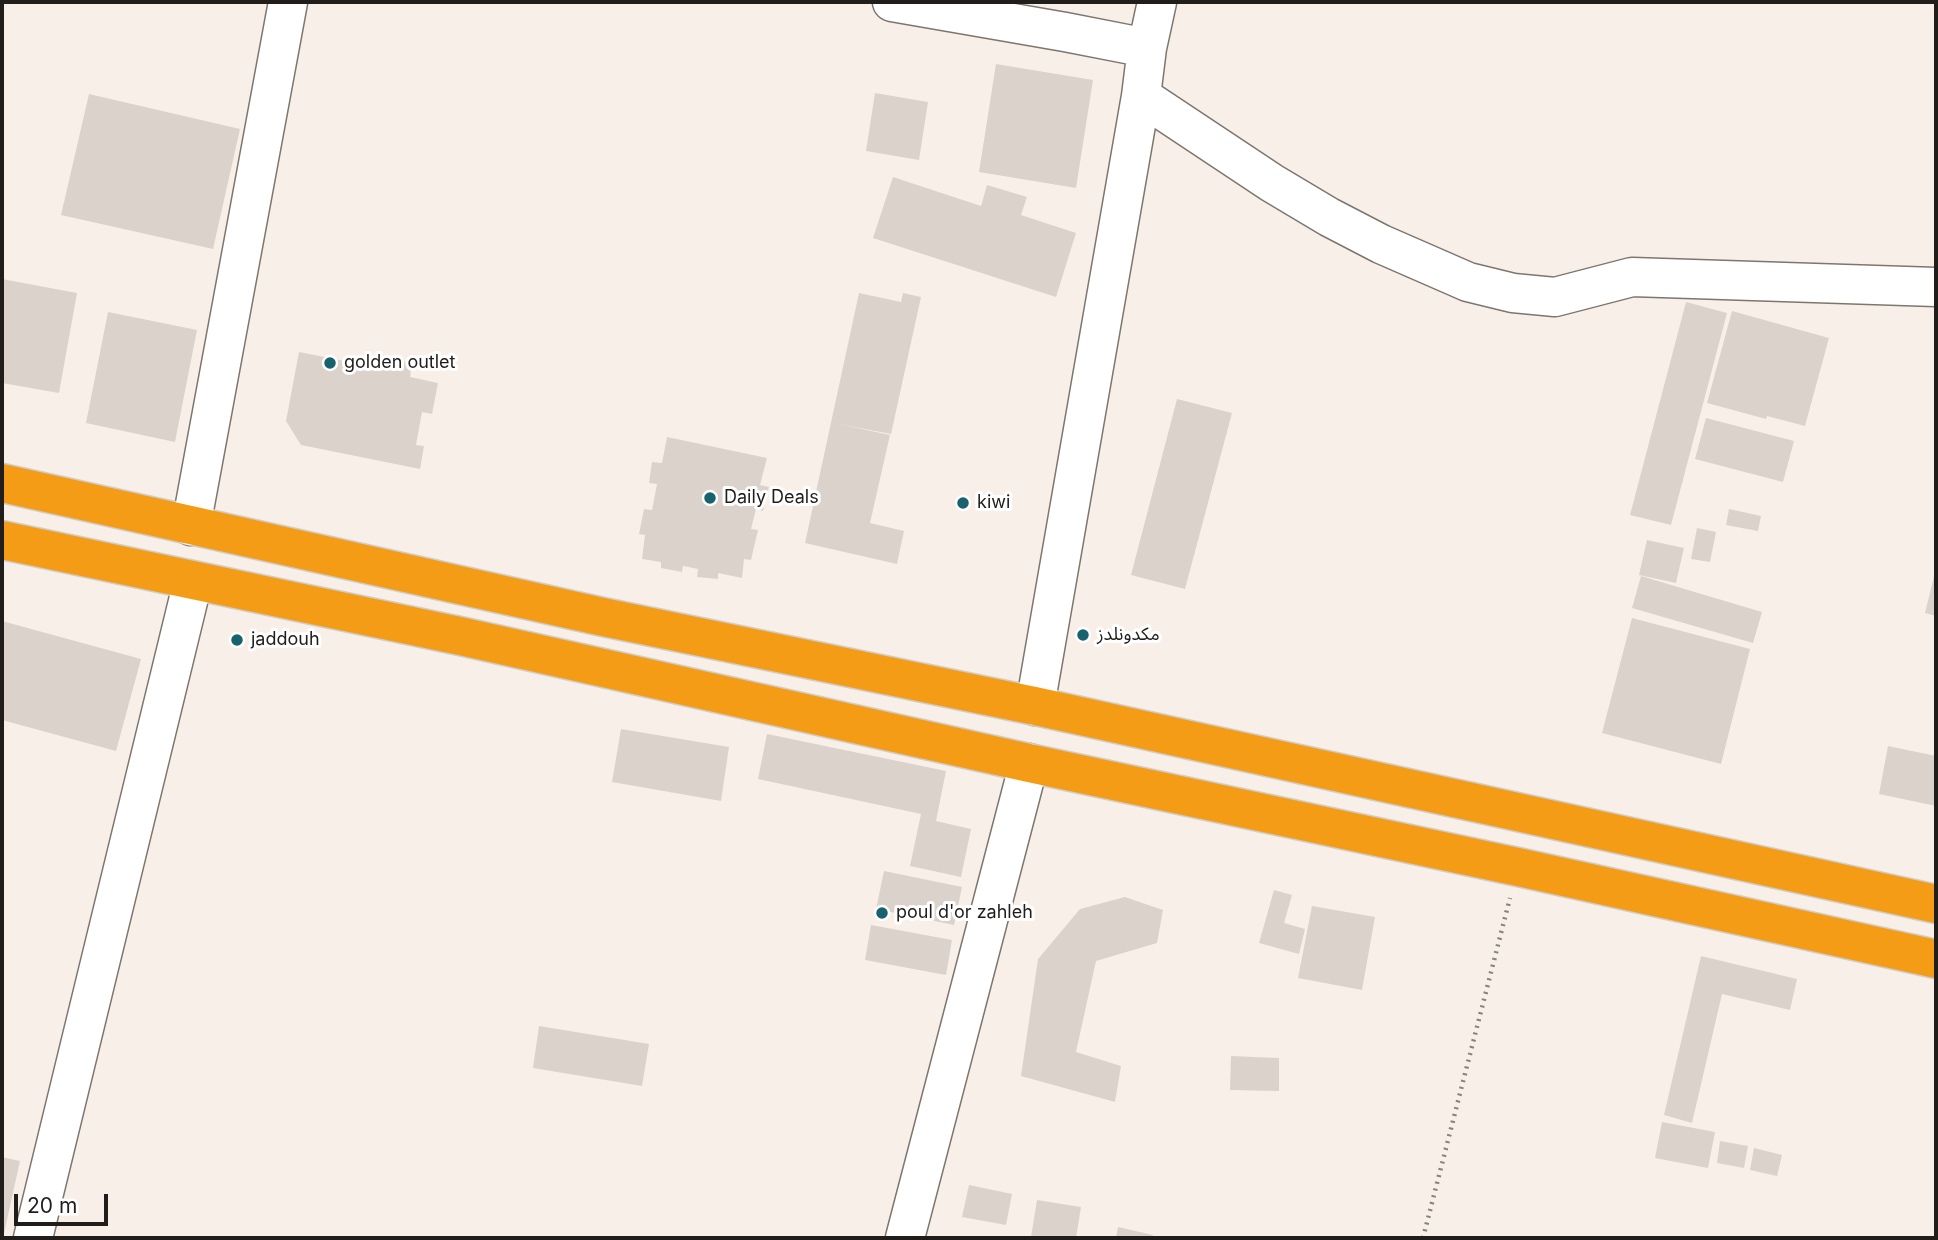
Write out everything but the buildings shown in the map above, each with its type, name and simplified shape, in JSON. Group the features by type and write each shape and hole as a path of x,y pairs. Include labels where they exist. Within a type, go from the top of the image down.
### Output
{"highway":[{"path":"2,483 603,617 1035,706 1936,904"},
{"path":"2,540 460,636 1029,763 1936,959"}],"street":[{"path":"191,526 288,2"},
{"path":"892,2 1147,48"},
{"path":"1035,706 1157,2"},
{"path":"1141,96 1272,184 1329,217 1381,244 1468,282 1513,293 1555,297 1632,277 1936,287"},
{"path":"33,1238 193,580"},
{"path":"905,1238 1029,763"}],"path":[{"path":"1423,1238 1518,867"}],"place":[{"name":"golden outlet","path":"330,363"},
{"name":"Daily Deals","path":"710,498"},
{"name":"kiwi","path":"963,503"},
{"name":"مكدونلدز","path":"1083,635"},
{"name":"jaddouh","path":"237,640"},
{"name":"poul d'or zahleh","path":"882,913"}]}
